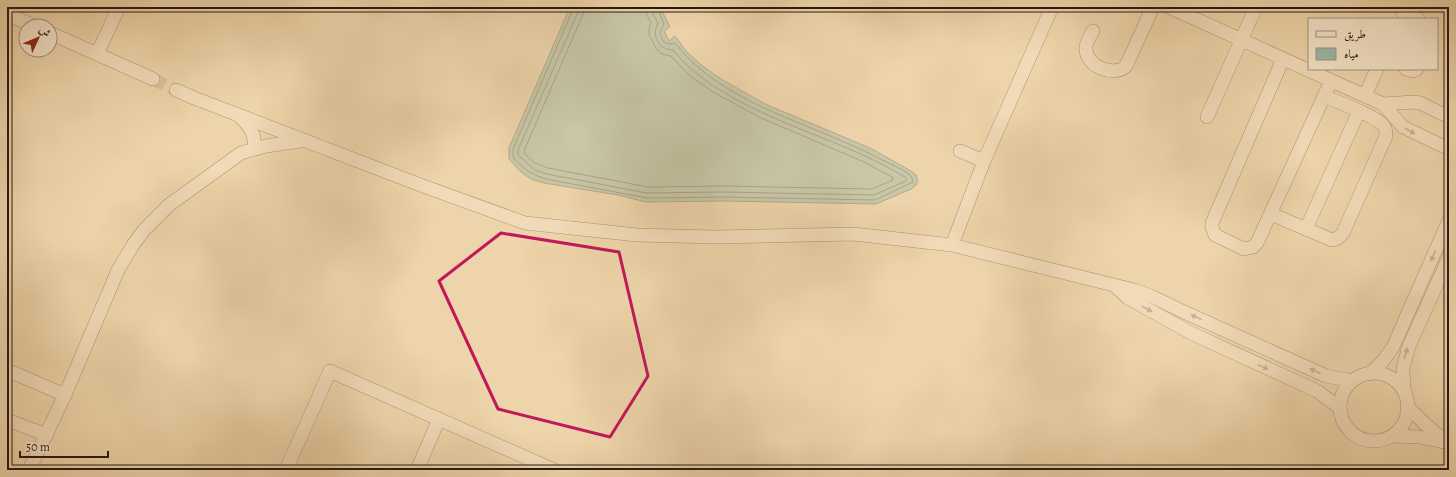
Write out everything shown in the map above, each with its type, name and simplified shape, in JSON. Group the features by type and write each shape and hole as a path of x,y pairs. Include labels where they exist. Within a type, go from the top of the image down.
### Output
{"lane":[{"path":"97,54 119,7"},
{"path":"952,245 984,161 1052,7"},
{"path":"1093,31 1086,44 1086,54 1089,59 1101,68 1113,72 1117,71 1126,66 1153,7"},
{"path":"1169,7 1383,104 1403,127 1449,149"},
{"path":"1207,117 1256,7"},
{"path":"1403,13 1416,18"},
{"path":"7,14 18,19"},
{"path":"58,37 153,79"},
{"path":"1283,58 1214,219 1212,227 1215,235 1219,238 1244,249 1257,243 1331,81"},
{"path":"1365,95 1377,70"},
{"path":"176,90 237,115 423,186 525,223 638,235 715,236 853,234 952,245 1134,290 1151,296 1326,376 1352,381"},
{"path":"1271,214 1332,240 1338,238 1343,233 1386,136 1385,129 1379,122 1359,111 1324,96"},
{"path":"1383,104 1420,103 1449,117"},
{"path":"1306,229 1359,111"},
{"path":"237,115 252,131 254,149"},
{"path":"34,468 118,270 144,230 169,205 241,153 279,143 306,141"},
{"path":"960,150 984,161"},
{"path":"1370,374 1383,361 1393,347 1449,220"},
{"path":"1392,436 1402,426 1405,420 1407,406 1404,392 1403,368 1409,346 1449,257"},
{"path":"1115,286 1128,298 1181,327 1224,349 1317,391 1340,408"},
{"path":"7,370 65,395"},
{"path":"286,470 330,371 554,470"},
{"path":"1404,392 1395,382 1384,375 1364,375 1352,381 1343,393 1340,408 1343,422 1347,428 1358,437 1365,440 1379,440 1392,436 1419,436 1447,442"},
{"path":"1407,406 1426,425 1447,442"},
{"path":"417,470 439,419"},
{"path":"7,420 47,435"}],"highlighted area":[{"path":"501,233 619,252 648,376 610,437 498,409 439,281"}],"water":[{"path":"570,7 660,7 670,27 664,31 669,41 675,36 686,51 700,64 721,79 765,104 870,148 916,175 918,181 916,185 911,189 876,204 723,201 646,202 618,195 544,183 531,179 521,172 509,159 509,148"}],"tunnel":[{"path":"153,79 176,90"}]}
